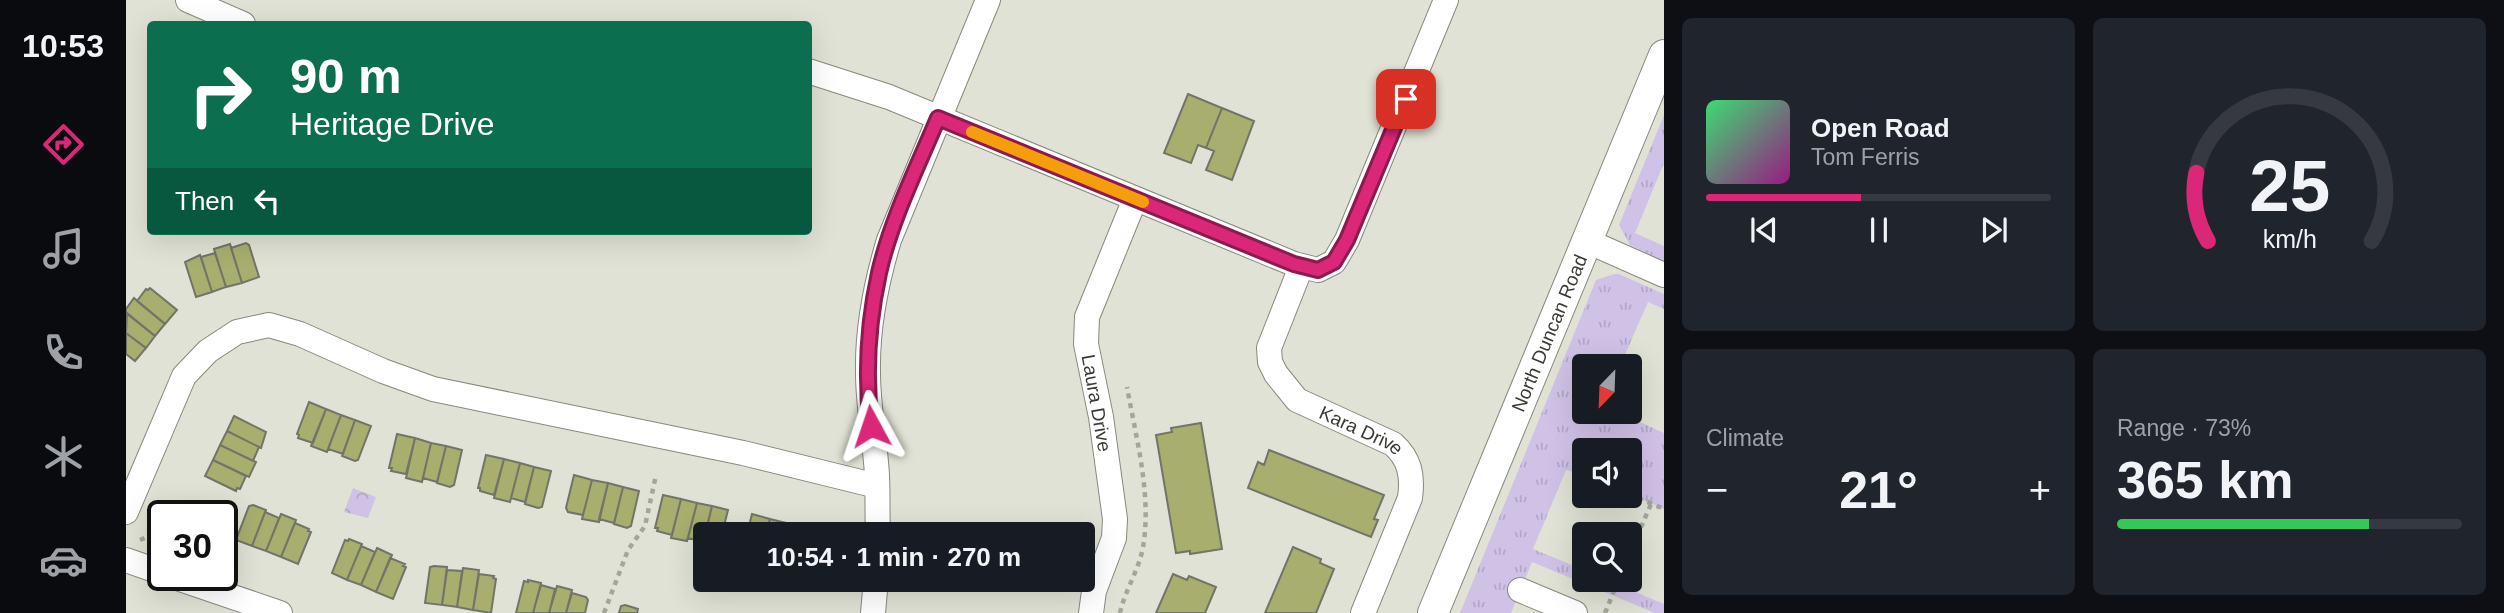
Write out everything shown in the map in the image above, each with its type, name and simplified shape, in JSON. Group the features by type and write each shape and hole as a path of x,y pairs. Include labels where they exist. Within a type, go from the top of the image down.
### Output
{"main road":[{"name":"North Duncan Road","path":"1433,613 1664,55"}],"street":[{"path":"188,0 236,21"},
{"path":"878,522 868,370 871,318 879,272 889,240 988,0"},
{"path":"812,72 889,97 1301,267 1318,270 1328,267 1340,254 1446,0"},
{"name":"Laura Drive","path":"1091,613 1094,591 1114,538 1115,519 1101,417 1086,344 1087,317 1135,199"},
{"path":"1587,241 1664,275"},
{"name":"Kara Drive","path":"1301,267 1269,348 1270,362 1276,374 1297,400 1393,444 1402,452 1410,468 1410,498 1363,613"},
{"path":"126,512 184,376 208,351 237,332 269,325 300,334 383,371 433,389 743,453 877,486"},
{"path":"132,550 147,561"},
{"path":"1520,590 1575,613"},
{"path":"216,591 280,613"},
{"path":"873,613 875,592"}],"path":[{"path":"604,613 628,550 645,526 656,475"},
{"path":"1642,499 1664,509"},
{"path":"1642,524 1651,503"},
{"path":"132,550 147,540"},
{"path":"1605,613 1614,592"}],"green space":[{"path":"1664,115 1664,163 1635,233 1664,246 1664,262 1630,245 1619,225"},
{"path":"1619,274 1664,294 1664,309 1648,302 1625,354 1572,354 1572,424 1642,423 1664,433 1664,509 1642,500 1642,438 1572,438 1572,472 1566,470 1533,549 1572,565 1572,579 1532,562 1511,613 1460,613 1596,280"},
{"path":"353,488 376,497 368,518 344,512"},
{"path":"1604,592 1636,592 1664,604 1664,613 1655,613"}],"building":[{"path":"1188,94 1222,108 1206,148 1198,145 1191,163 1164,153"},
{"path":"1222,108 1254,121 1232,180 1206,170 1214,151 1206,148"},
{"path":"246,243 259,277 242,283 231,248"},
{"path":"230,244 242,283 226,287 214,249"},
{"path":"215,253 226,287 212,292 201,257"},
{"path":"200,255 212,292 196,297 185,262"},
{"path":"150,288 177,310 165,324 137,301 146,289"},
{"path":"134,298 165,324 155,336 126,313"},
{"path":"127,313 155,336 146,348 126,333"},
{"path":"126,333 146,348 135,361 126,354"},
{"path":"309,402 326,409 313,443 298,438 297,434"},
{"path":"326,409 341,415 327,452 311,446"},
{"path":"341,415 355,420 343,454 328,449"},
{"path":"234,416 266,432 261,448 227,431"},
{"path":"355,420 371,426 358,460 355,461 342,456"},
{"path":"1201,423 1222,549 1190,554 1190,551 1176,553 1156,435 1172,432 1171,428"},
{"path":"227,431 259,447 253,461 220,445"},
{"path":"397,434 415,438 406,474 391,471 392,468 389,468"},
{"path":"415,438 431,443 422,482 406,478"},
{"path":"431,443 446,446 437,482 423,478"},
{"path":"220,445 256,462 249,477 213,460"},
{"path":"446,446 462,450 454,485 450,487 437,483"},
{"path":"1269,450 1384,495 1374,519 1378,520 1371,537 1248,488 1258,462 1264,465"},
{"path":"486,455 504,459 494,495 478,488"},
{"path":"504,459 520,463 510,502 494,498"},
{"path":"213,460 246,476 240,489 237,488 236,491 205,476"},
{"path":"520,463 534,467 525,502 511,498"},
{"path":"534,467 551,471 542,507 538,508 525,504"},
{"path":"574,475 592,480 583,515 568,512 566,508"},
{"path":"592,480 608,483 599,522 582,519"},
{"path":"608,483 623,487 614,523 599,519"},
{"path":"623,487 639,491 631,526 627,528 614,524"},
{"path":"663,495 681,499 672,535 655,528"},
{"path":"681,499 697,503 687,541 671,538"},
{"path":"697,503 712,506 708,522 693,522 693,539 688,538"},
{"path":"249,506 266,510 252,546 238,541"},
{"path":"712,506 728,510 725,522 708,522"},
{"path":"265,512 279,518 266,551 252,546"},
{"path":"281,514 296,520 281,557 266,551"},
{"path":"752,514 770,519 769,522 750,522"},
{"path":"295,523 311,532 298,564 281,557"},
{"path":"345,540 362,544 347,580 332,573"},
{"path":"361,546 375,552 361,585 347,580"},
{"path":"1293,547 1321,559 1320,563 1334,569 1316,613 1265,613"},
{"path":"377,548 392,555 376,592 361,585"},
{"path":"390,558 405,564 403,566 406,567 393,599 376,592"},
{"path":"430,567 447,567 442,605 425,603"},
{"path":"463,568 479,570 473,610 457,607"},
{"path":"447,570 462,571 457,607 442,605"},
{"path":"479,574 494,576 496,579 491,613 473,610"},
{"path":"1173,574 1187,580 1189,576 1216,587 1205,613 1156,613"},
{"path":"524,581 541,583 533,613 516,613"},
{"path":"541,585 555,589 549,613 533,613"},
{"path":"557,586 572,590 566,613 549,613"},
{"path":"572,593 588,600 585,613 566,613"},
{"path":"621,606 638,609 637,613 619,613"}],"slow traffic":[{"path":"972,132 1143,202"}],"route":[{"path":"871,426 868,370 871,318 879,272 889,240 938,118 1294,264 1318,270 1328,267 1340,254 1406,99"}]}
